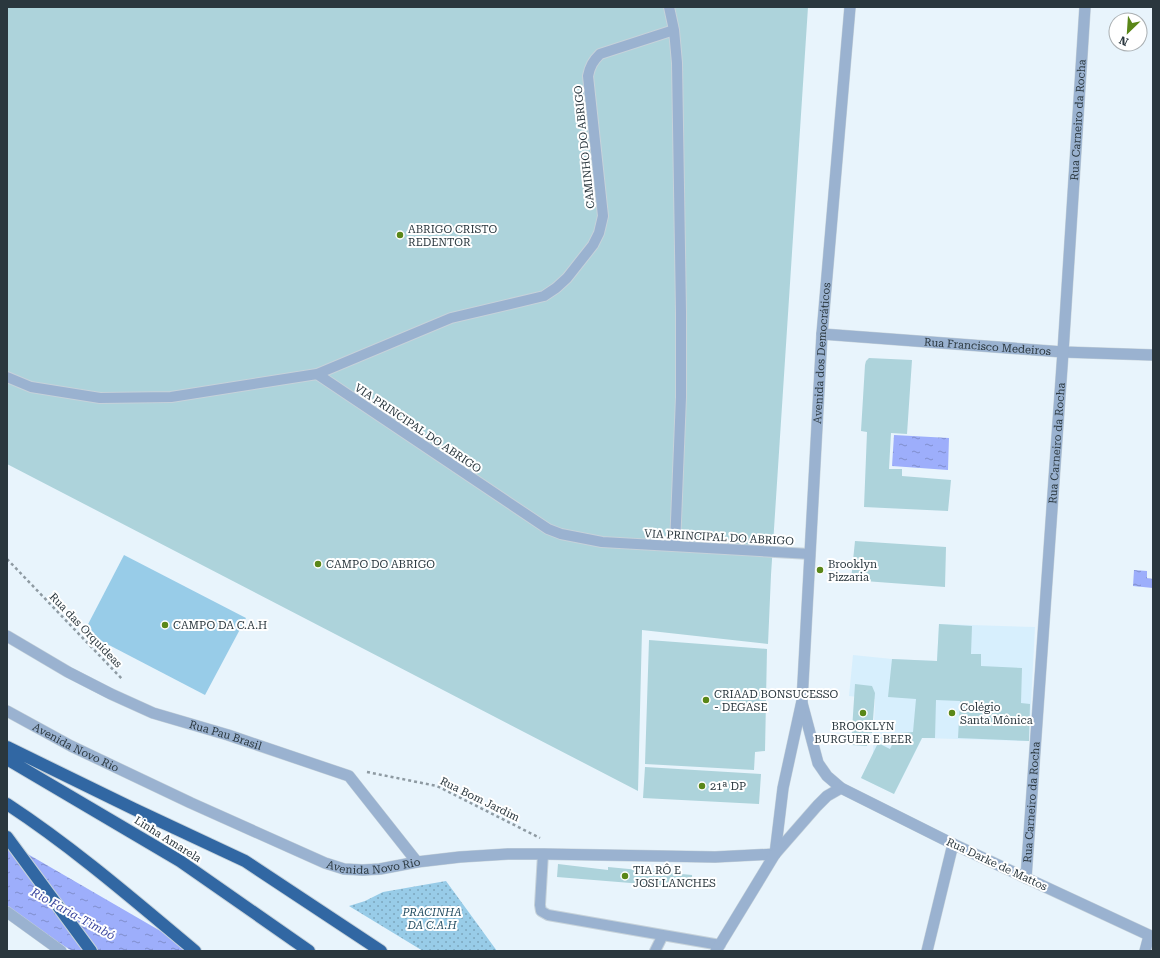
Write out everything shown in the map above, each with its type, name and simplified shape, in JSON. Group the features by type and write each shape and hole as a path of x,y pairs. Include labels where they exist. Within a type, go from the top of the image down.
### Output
{"highway":[{"path":"7,747 245,861 381,951"},
{"name":"Linha Amarela","path":"7,759 180,861 309,951"},
{"path":"7,804 33,821 97,870 195,951"},
{"path":"7,837 91,951"}],"street":[{"name":"Avenida dos Democráticos","path":"775,854 783,788 802,700 822,334 850,7"},
{"name":"Rua Carneiro da Rocha","path":"1026,878 1063,352 1085,7"},
{"name":"Rua Francisco Medeiros","path":"822,334 1063,352 1153,356"},
{"name":"Rua Pau Brasil","path":"7,636 68,672 110,694 153,712 228,735 349,776"},
{"name":"Avenida dos Democráticos","path":"718,948 775,854 827,796 842,788 827,776 818,763 802,700"},
{"name":"Avenida Novo Rio","path":"7,710 71,746 191,803 325,863 344,869 380,869 417,862 460,857 543,854 715,857 775,854"},
{"path":"349,776 417,862"},
{"name":"Rua Darke de Mattos","path":"842,788 953,844 1151,937"},
{"path":"927,951 953,844"},
{"path":"7,912 61,951"},
{"path":"1145,951 1151,937"}],"lane":[{"path":"669,7 674,30 677,63 681,312 681,397 675,546"},
{"name":"CAMINHO DO ABRIGO","path":"317,374 451,318 544,296 568,278 593,245 599,233 603,216 588,76 590,66 600,54 674,30"},
{"path":"7,378 30,387 100,398 171,397 317,374"},
{"name":"VIA PRINCIPAL DO ABRIGO","path":"317,374 548,529 574,537 602,542 810,554"},
{"path":"543,854 540,905 541,911 548,915 663,935 718,948"},
{"path":"655,951 663,935"}],"path":[{"name":"Rua das Orquídeas","path":"7,559 126,684"},
{"name":"Rua Bom Jardim","path":"349,776 365,771 437,786 542,838"}],"shaded area":[{"name":"Colégio Santa Mônica","path":"939,624 1035,627 1029,741 922,738 894,794 861,778 873,754 875,699 849,696 853,655 892,659 937,661"}],"green space":[{"name":"CAMPO DA C.A.H","path":"124,555 246,618 205,695 84,632"},
{"name":"PRACINHA DA C.A.H","path":"446,881 497,951 423,951 349,906 365,901 383,892"}],"water":[{"path":"894,435 949,438 948,470 892,466"},
{"path":"1134,570 1147,571 1147,578 1153,579 1153,588 1133,586"},
{"name":"Rio Faria-Timbó","path":"7,842 195,951 72,951 7,909"}],"building":[{"name":"ABRIGO CRISTO REDENTOR","path":"7,7 808,7 771,575 768,644 642,630 638,791 7,464"},
{"path":"869,358 912,360 907,434 891,433 889,469 902,469 902,476 951,480 948,511 864,507 867,432 861,431 865,365"},
{"path":"855,541 946,547 945,587 851,580"},
{"name":"Colégio Santa Mônica","path":"939,624 972,626 971,654 981,654 981,666 1022,668 1021,703 1030,704 1029,741 958,738 960,701 936,700 935,738 922,738 894,794 861,778 878,743 890,749 898,733 913,732 916,699 888,697 892,659 937,661"},
{"name":"CRIAAD BONSUCESSO - DEGASE","path":"649,640 767,649 765,751 755,752 754,770 645,764"},
{"name":"BROOKLYN BURGUER E BEER","path":"855,684 872,686 875,693 872,733 868,733 867,746 851,745"},
{"name":"21ª DP","path":"645,767 761,774 759,804 643,798"},
{"name":"TIA RÔ E JOSI LANCHES","path":"558,864 608,870 608,867 692,875 692,888 557,877"}],"place":[{"name":"ABRIGO CRISTO REDENTOR","path":"400,235"},
{"name":"CAMPO DO ABRIGO","path":"318,564"},
{"name":"Brooklyn Pizzaria","path":"820,570"},
{"name":"CAMPO DA C.A.H","path":"165,625"},
{"name":"CRIAAD BONSUCESSO - DEGASE","path":"706,700"},
{"name":"BROOKLYN BURGUER E BEER","path":"863,713"},
{"name":"Colégio Santa Mônica","path":"952,713"},
{"name":"21ª DP","path":"702,786"},
{"name":"TIA RÔ E JOSI LANCHES","path":"625,876"}]}
